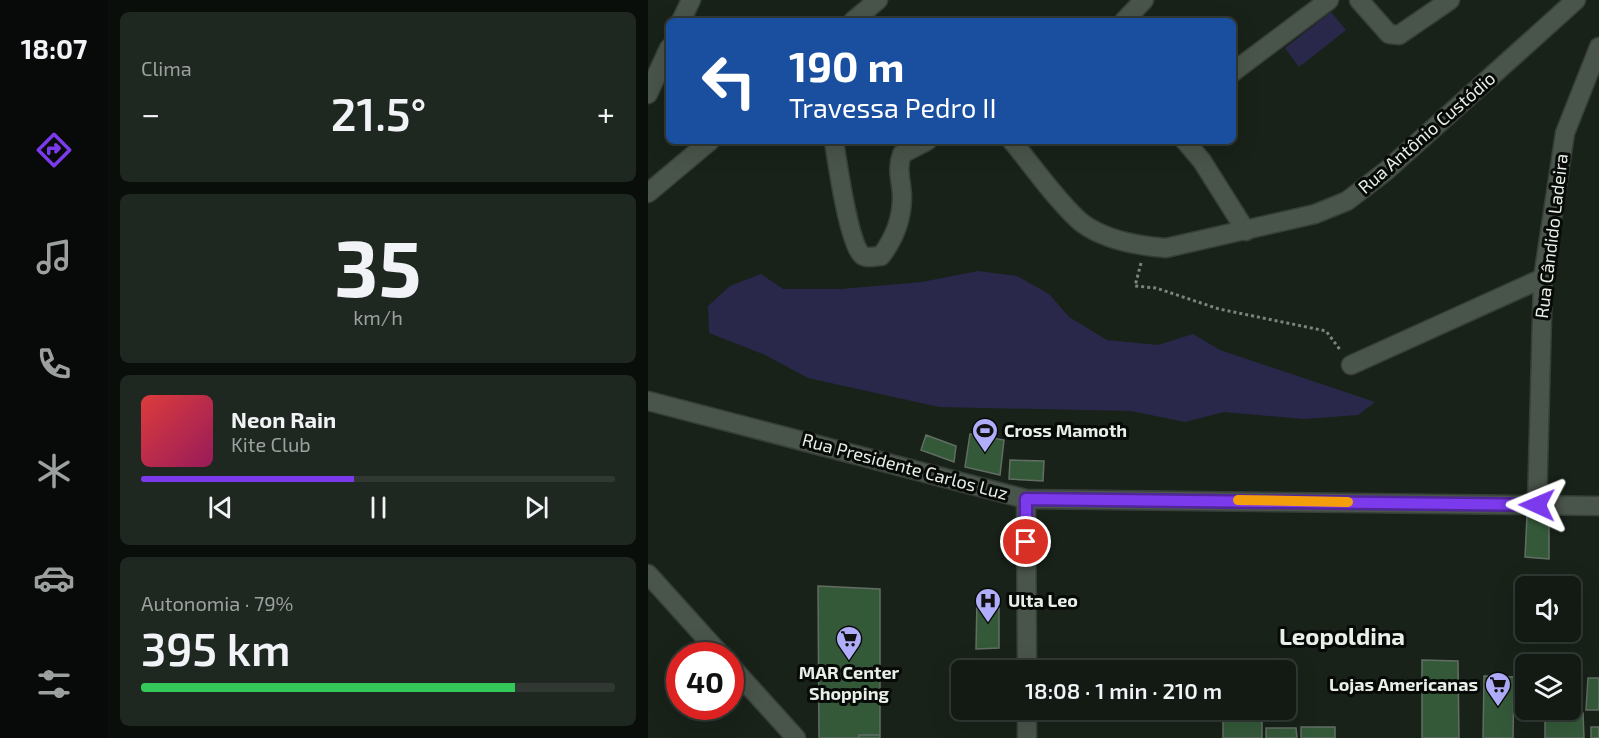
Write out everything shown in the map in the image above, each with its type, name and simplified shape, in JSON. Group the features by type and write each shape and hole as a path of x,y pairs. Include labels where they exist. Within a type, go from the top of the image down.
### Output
{"street":[{"path":"682,18 691,0"},
{"path":"857,18 878,0"},
{"path":"872,18 878,0"},
{"path":"1127,18 1144,0"},
{"path":"1236,70 1329,0"},
{"path":"1359,0 1389,34 1399,35 1450,0"},
{"name":"Rua Antônio Custódio","path":"1015,144 1082,223 1103,235 1145,246 1166,248 1315,214 1347,201 1394,164 1576,0"},
{"name":"Rua Cândido Ladeira","path":"1537,505 1543,278 1565,133 1599,47"},
{"path":"648,94 666,55"},
{"path":"648,193 706,144"},
{"path":"834,144 844,203 858,248 862,255 869,257 881,256 900,222 902,197 898,164 902,154 921,144"},
{"path":"1188,144 1202,161 1246,231"},
{"path":"1351,364 1543,278"},
{"name":"Rua Presidente Carlos Luz","path":"648,401 1026,499 1599,506"},
{"path":"1026,499 1027,660"},
{"path":"648,574 709,642"},
{"path":"744,680 796,738"},
{"path":"1027,720 1027,738"}],"path":[{"path":"1145,246 1135,286 1156,288 1219,309 1326,331 1351,364"}],"shaded area":[{"path":"1331,12 1346,30 1299,67 1285,48"},
{"path":"978,271 1017,276 1049,294 1069,317 1107,340 1158,345 1193,334 1220,350 1375,402 1358,415 1304,419 1224,412 1185,422 1131,411 939,407 808,378 765,355 709,333 708,306 730,286 761,274 783,289 841,289 922,282"}],"building":[{"name":"Cross Mamoth","path":"970,434 1004,440 1000,475 965,467"},
{"path":"926,435 956,446 954,462 921,450"},
{"path":"1010,460 1044,461 1043,481 1009,479"},
{"path":"1527,516 1549,516 1549,559 1525,557"},
{"name":"MAR Center Shopping","path":"818,586 880,589 880,738 819,738"},
{"name":"Ulta Leo","path":"999,598 999,648 976,649 977,599"},
{"path":"1422,660 1458,661 1459,738 1422,738"},
{"name":"Lojas Americanas","path":"1484,676 1514,677 1513,738 1483,738"},
{"path":"1588,678 1599,678 1599,710 1586,710"},
{"path":"1581,713 1583,713 1584,738 1545,738 1545,720 1581,720"},
{"path":"1223,720 1262,720 1262,738 1223,738"},
{"path":"1301,727 1335,727 1335,738 1301,738"},
{"path":"1591,727 1599,727 1599,738 1591,738"},
{"path":"1266,728 1296,728 1297,738 1266,738"},
{"path":"859,735 880,735 880,738 859,738"}],"slow traffic":[{"path":"1238,500 1348,502"}],"place":[{"name":"Cross Mamoth","path":"985,454"},
{"name":"Ulta Leo","path":"988,624"},
{"name":"MAR Center Shopping","path":"849,662"},
{"name":"Lojas Americanas","path":"1498,708"}],"district":[{"name":"Leopoldina","path":"1342,637"}],"route":[{"path":"1026,542 1026,499 1537,505"}]}
